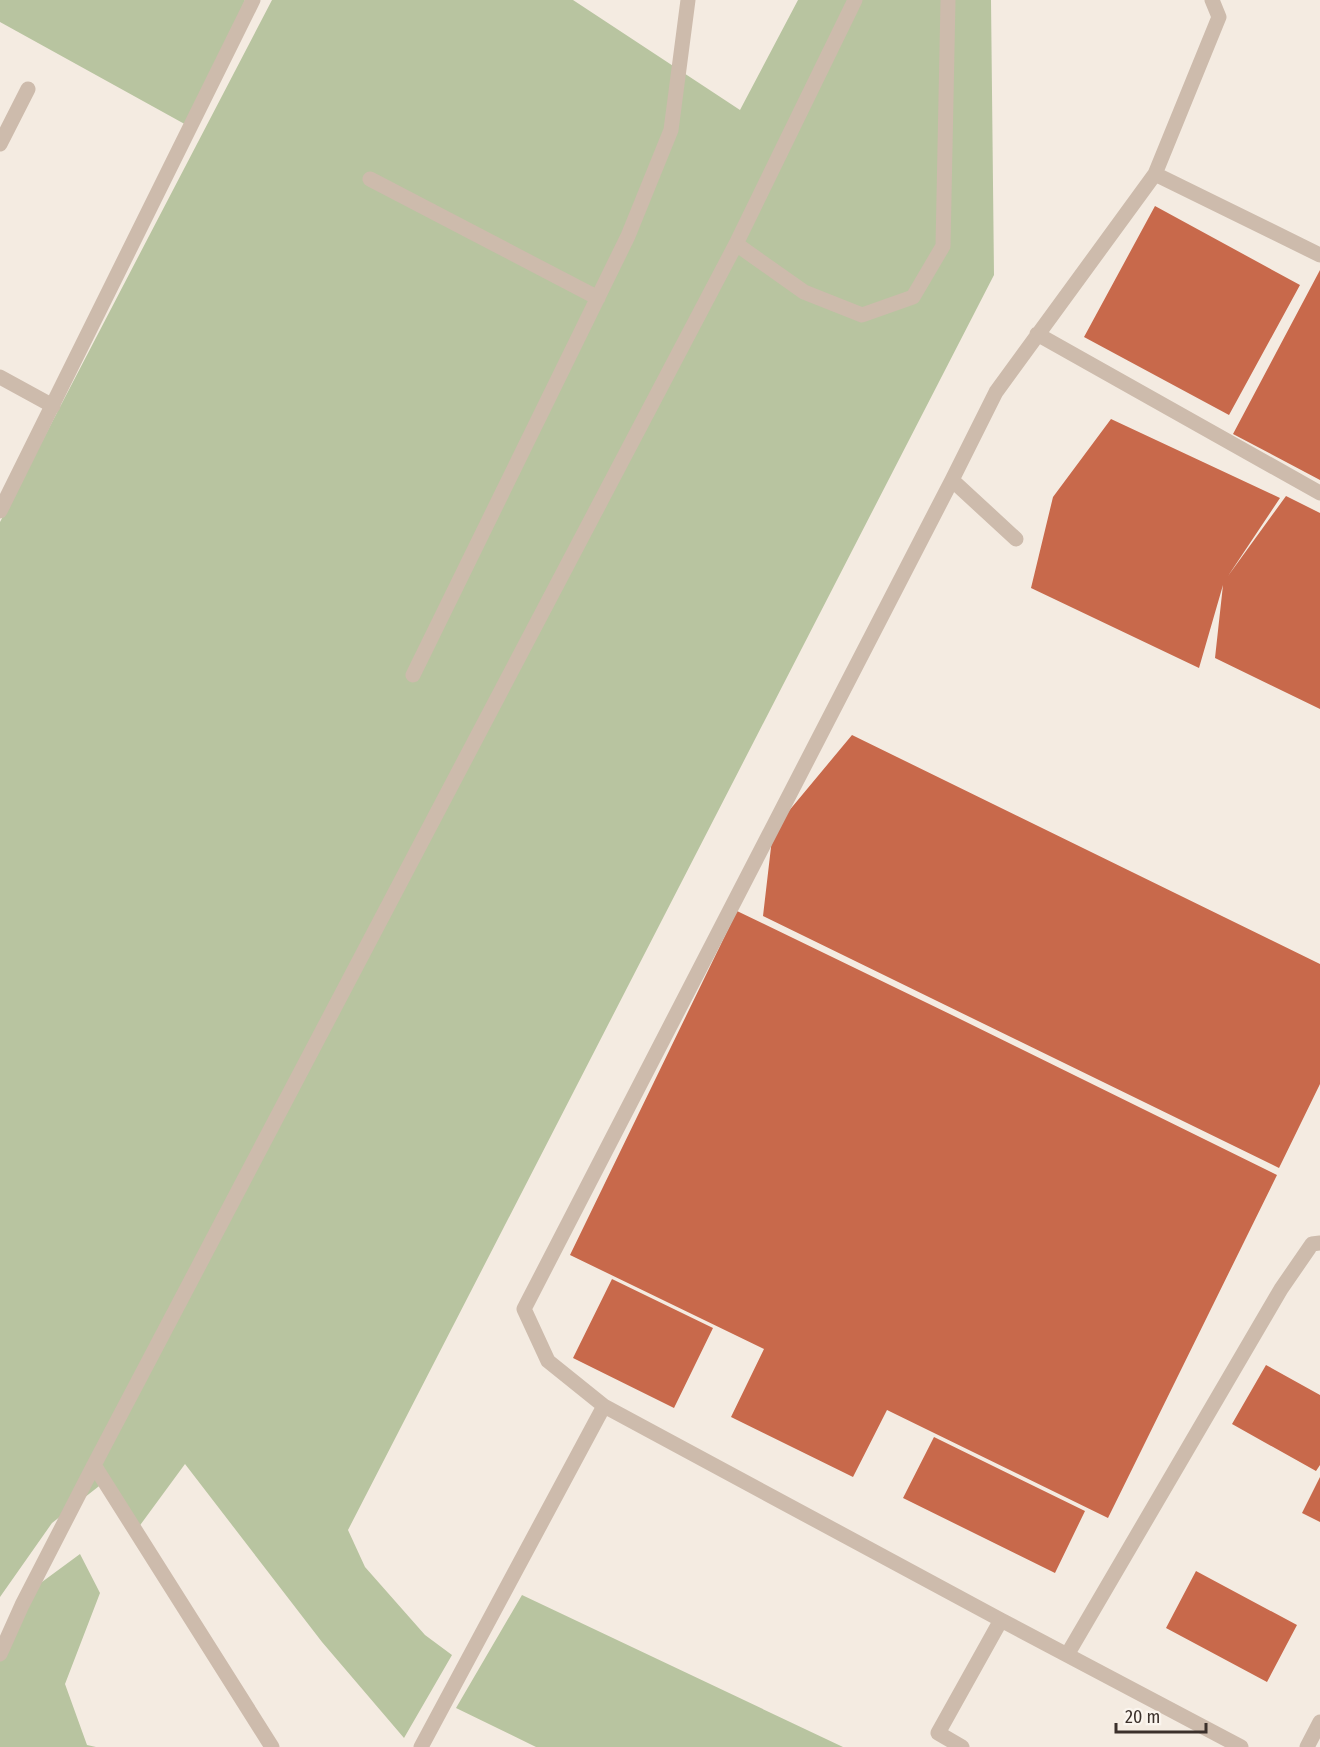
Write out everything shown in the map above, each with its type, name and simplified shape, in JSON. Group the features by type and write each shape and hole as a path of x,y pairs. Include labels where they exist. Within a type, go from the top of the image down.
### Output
{"street":[{"path":"0,511 253,0"},
{"path":"412,675 628,236 671,130 688,0"},
{"path":"0,1654 22,1605 94,1465 736,244 855,0"},
{"path":"736,244 804,292 862,315 913,297 943,246 948,0"},
{"path":"1212,0 1219,17 1155,174 996,392 524,1309 548,1361 604,1406 1241,1747"},
{"path":"0,144 28,89"},
{"path":"1155,174 1320,255"},
{"path":"370,179 598,298"},
{"path":"1037,334 1320,493"},
{"path":"0,377 53,406"},
{"path":"952,480 1016,539"},
{"path":"1068,1656 1281,1289 1312,1244 1320,1243"},
{"path":"421,1747 604,1406"},
{"path":"94,1465 272,1747"},
{"path":"962,1747 938,1733 1001,1620"},
{"path":"1307,1747 1320,1722"}],"green space":[{"path":"0,0 245,0 190,127 0,22"},
{"path":"272,0 573,0 740,110 798,0 991,0 994,275 348,1530 365,1567 425,1635 452,1655 404,1738 322,1642 185,1464 138,1528 103,1483 52,1523 0,1597 0,522"},
{"path":"80,1554 100,1593 65,1684 87,1745 96,1747 0,1747 0,1643 27,1593"},
{"path":"522,1595 843,1747 536,1747 456,1708"}],"building":[{"path":"1155,206 1300,285 1229,415 1084,337"},
{"path":"1320,270 1320,480 1233,434"},
{"path":"1111,419 1280,498 1228,576 1286,496 1320,513 1320,709 1215,658 1223,585 1199,668 1031,588 1053,497"},
{"path":"852,735 1320,964 1320,1084 1279,1168 763,916 773,830"},
{"path":"737,911 1277,1175 1108,1518 887,1410 853,1477 731,1417 764,1349 570,1255"},
{"path":"612,1279 713,1328 674,1408 573,1358"},
{"path":"1266,1365 1320,1395 1320,1465 1316,1471 1232,1424"},
{"path":"934,1437 1085,1511 1055,1573 903,1498"},
{"path":"1320,1477 1320,1522 1302,1513"},
{"path":"1196,1571 1297,1625 1267,1682 1166,1628"}]}
